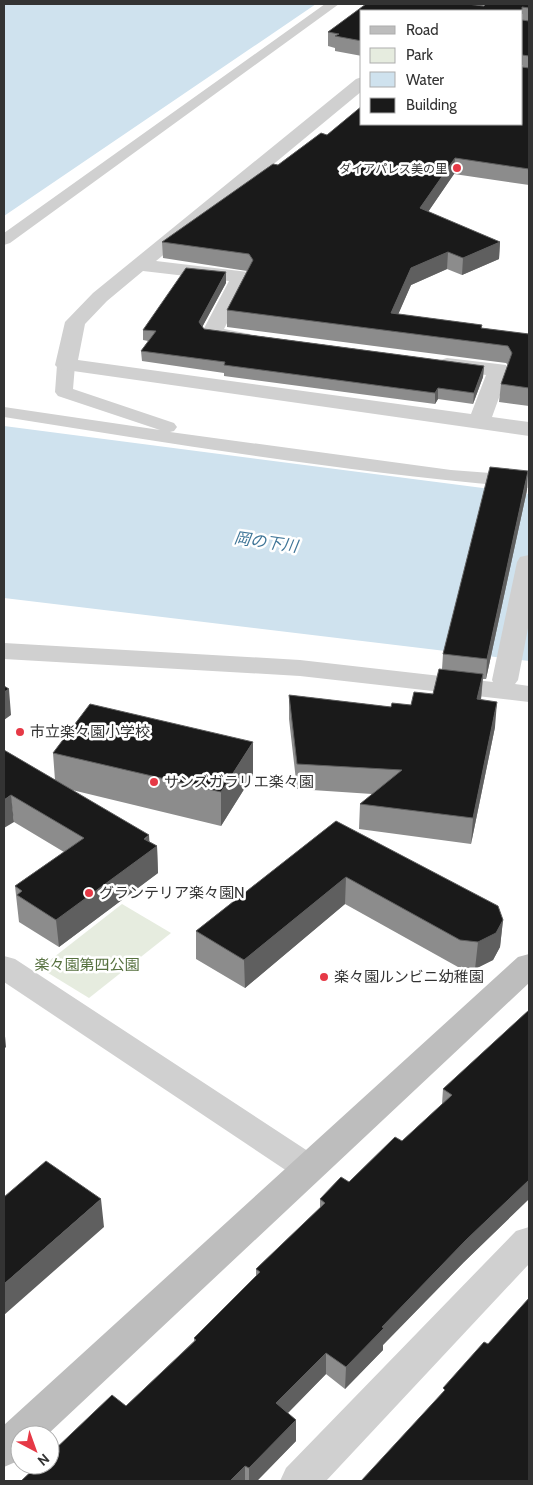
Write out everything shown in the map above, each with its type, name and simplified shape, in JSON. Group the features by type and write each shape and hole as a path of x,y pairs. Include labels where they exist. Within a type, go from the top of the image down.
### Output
{"street":[{"path":"458,10 484,4"},
{"path":"360,84 100,297 74,322 66,366 529,429"},
{"path":"140,265 241,276 211,334 261,340"},
{"path":"428,361 498,370 479,422"},
{"path":"505,680 529,562"},
{"path":"4,651 300,668 529,694"},
{"path":"4,1450 529,964"},
{"path":"4,967 308,1168"},
{"path":"300,1481 529,1241"}],"lane":[{"path":"4,240 333,4"},
{"path":"66,366 64,392 226,446"},
{"path":"4,412 226,446 451,476 529,482"}],"green space":[{"name":"楽々園第四公園","path":"122,904 171,933 89,998 40,968"}],"water":[{"path":"4,4 316,4 4,216"},
{"name":"岡の下川","path":"4,426 529,494 529,661 4,598"}],"building":[{"path":"366,4 467,4 484,6 486,4 529,4 529,8 522,7 522,10 360,10 360,41 335,36 339,34 328,32"},
{"path":"523,20 529,21 529,56 523,55"},
{"path":"523,67 529,68 529,169 455,158 420,208 500,242 463,258 448,252 411,268 391,313 482,325 481,328 529,334 529,388 501,384 512,353 508,346 227,310 253,260 249,254 162,242 273,164 278,165 321,133 327,135 360,108 360,125 523,125"},
{"path":"186,268 226,272 199,322 204,329 484,366 474,393 438,388 435,393 224,365 225,362 141,351 156,331 143,330"},
{"path":"490,467 528,471 487,659 443,654"},
{"path":"439,669 483,674 477,699 497,702 473,818 360,804 402,770 297,764 289,695 391,707 392,703 411,705 414,692 433,694"},
{"path":"90,704 253,742 221,792 53,753"},
{"path":"4,750 149,835 144,839 157,846 56,920 17,895 22,891 15,886 84,838 11,795 4,800"},
{"path":"336,821 498,906 503,920 496,933 478,942 460,940 346,877 244,960 196,931"},
{"path":"529,1010 529,1180 466,1240 346,1367 326,1353 276,1403 296,1420 249,1468 245,1466 230,1481 21,1481 27,1475 60,1475 60,1444 112,1395 126,1406 196,1340 194,1338 260,1272 256,1269 325,1203 320,1199 341,1177 349,1182 395,1137 402,1141 452,1095 443,1089"},
{"path":"46,1161 101,1199 4,1284 4,1197"},
{"path":"529,1298 529,1481 361,1481 445,1390 443,1388 484,1342 488,1344"}],"place":[{"name":"ダイアパレス美の里","path":"457,168"},
{"name":"市立楽々園小学校","path":"20,732"},
{"name":"サンズガラリエ楽々園","path":"154,782"},
{"name":"グランテリア楽々園N","path":"89,893"},
{"name":"楽々園ルンビニ幼稚園","path":"324,977"}]}
